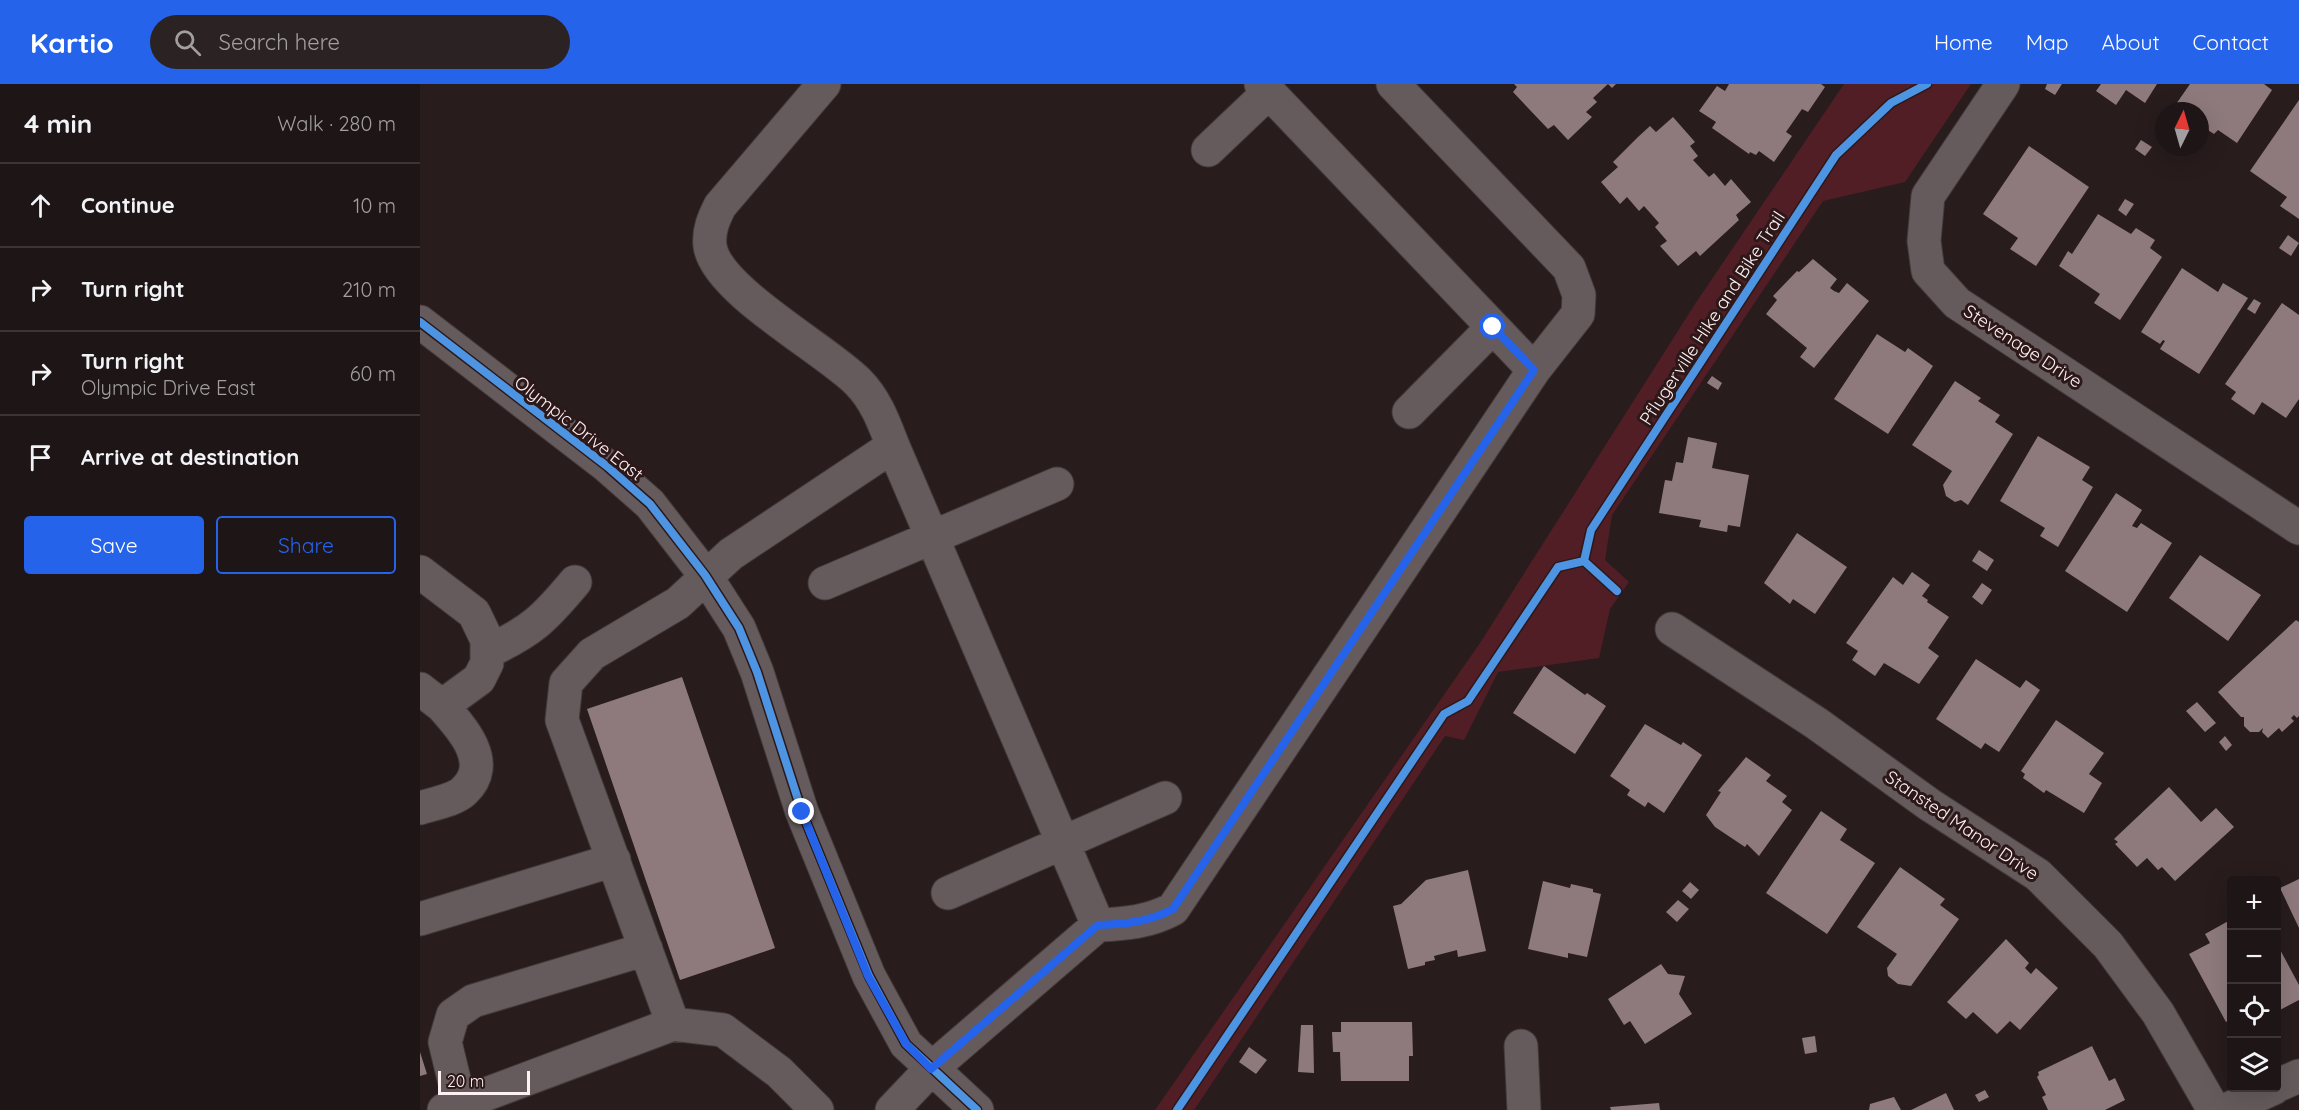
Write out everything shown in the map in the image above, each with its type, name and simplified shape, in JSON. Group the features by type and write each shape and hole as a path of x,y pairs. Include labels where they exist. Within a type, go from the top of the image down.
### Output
{"street":[{"path":"824,84 720,206 712,223 710,247 723,270 763,310 858,381 878,408 1098,925"},
{"path":"892,1110 931,1069 1098,925 1131,924 1158,917 1173,909 1534,370 1578,314 1579,296 1569,268 1393,84"},
{"name":"Stevenage Drive","path":"2003,84 1928,196 1924,241 1929,270 1957,303 2299,528"},
{"path":"1208,150 1265,88 1534,370"},
{"name":"Olympic Drive East","path":"420,322 608,466 650,504 705,575 739,628 748,650 802,812 868,976 906,1044 977,1110"},
{"path":"1409,412 1493,327"},
{"path":"673,1024 562,720 567,683 592,654 678,603 705,575 731,554 893,446"},
{"path":"825,583 1057,484"},
{"path":"420,572 474,613 487,640 487,663 479,679 431,697 464,729 475,752 477,773 464,792 420,808"},
{"path":"487,652 520,637 545,618 575,582"},
{"name":"Stansted Manor Drive","path":"1672,629 1816,723 1930,805 2037,874 2108,945 2152,1004 2214,1110"},
{"path":"948,893 1165,798"},
{"path":"420,918 614,860"},
{"path":"646,949 473,1001 453,1015 445,1042 452,1107 673,1024 723,1030 779,1072 817,1110"},
{"path":"1521,1046 1524,1110"},
{"path":"2281,1084 2299,1076"},
{"path":"2226,1110 2264,1092"}],"shaded area":[{"path":"1844,84 1971,84 1905,182 1823,201 1612,515 1605,560 1629,582 1610,609 1599,658 1498,672 1464,740 1445,736 1194,1110 1155,1110 1480,643 1695,304"}],"building":[{"path":"1514,84 1608,84 1593,98 1597,102 1586,112 1592,117 1568,140 1554,125 1548,129 1513,92 1517,87"},
{"path":"1729,84 1821,84 1825,87 1808,112 1802,109 1786,132 1792,136 1774,162 1759,151 1756,155 1750,152 1749,154 1712,128 1716,122 1699,111 1717,86 1725,91"},
{"path":"2047,84 2062,84 2055,95 2045,89"},
{"path":"2101,84 2157,84 2145,103 2126,90 2116,105 2096,91"},
{"path":"2190,84 2264,84 2272,90 2237,143 2218,130 2214,134 2209,131 2209,102 2177,102"},
{"path":"2299,100 2299,219 2280,206 2287,197 2250,171"},
{"path":"1673,117 1695,142 1690,146 1698,156 1693,160 1709,177 1714,173 1725,186 1731,179 1751,202 1736,215 1739,220 1700,256 1696,251 1678,266 1660,246 1667,241 1655,227 1659,223 1644,206 1639,211 1627,197 1620,204 1601,182 1618,167 1613,162 1650,126 1656,132"},
{"path":"2141,140 2152,147 2145,156 2135,149"},
{"path":"2029,146 2089,187 2036,266 2010,249 2018,238 1983,214"},
{"path":"2125,199 2134,204 2126,216 2118,210"},
{"path":"2098,214 2131,234 2136,228 2155,240 2150,248 2162,257 2120,320 2094,303 2100,294 2059,266 2068,251 2072,254"},
{"path":"2288,235 2299,243 2291,256 2279,248"},
{"path":"1813,259 1837,279 1830,288 1834,291 1839,293 1847,283 1869,301 1814,368 1800,357 1807,348 1766,314 1777,300 1773,296 1797,271 1799,272"},
{"path":"2182,268 2218,292 2223,283 2248,298 2199,374 2160,349 2165,341 2163,340 2160,344 2141,332"},
{"path":"2254,299 2261,303 2255,314 2247,309"},
{"path":"2282,303 2299,315 2299,399 2286,418 2262,402 2254,415 2231,399 2236,392 2225,384"},
{"path":"1877,334 1905,352 1908,348 1933,366 1888,434 1834,399"},
{"path":"1712,376 1722,383 1718,390 1707,383"},
{"path":"1955,381 1981,398 1978,401 2000,415 1995,422 2013,434 1968,505 1961,500 1955,502 1946,496 1943,485 1952,471 1912,445"},
{"path":"2038,436 2090,467 2082,480 2093,487 2058,547 2040,536 2045,528 2000,501"},
{"path":"1688,437 1717,443 1712,468 1749,475 1740,527 1728,525 1727,532 1699,527 1701,520 1659,513 1665,480 1672,481 1676,462 1683,463"},
{"path":"2116,493 2142,510 2132,526 2137,528 2141,523 2172,543 2127,612 2065,571"},
{"path":"1797,533 1847,567 1815,614 1793,599 1790,604 1764,583"},
{"path":"1979,550 1994,560 1987,571 1972,561"},
{"path":"2200,555 2261,595 2228,641 2169,598"},
{"path":"1912,572 1930,585 1922,596 1949,617 1928,648 1939,656 1919,684 1884,663 1875,676 1852,660 1858,651 1846,643 1893,577 1903,585"},
{"path":"1982,583 1992,590 1982,605 1972,597"},
{"path":"2296,620 2299,622 2299,716 2297,718 2294,715 2291,718 2294,721 2282,732 2279,728 2268,738 2262,732 2263,728 2259,732 2250,732 2244,726 2244,717 2241,717 2218,692"},
{"path":"1976,659 2020,688 2026,680 2040,690 1999,752 1985,743 1981,749 1936,719"},
{"path":"1544,666 1585,695 1587,693 1606,706 1575,754 1513,713"},
{"path":"682,677 775,948 680,980 587,709"},
{"path":"2197,702 2216,723 2205,732 2186,711"},
{"path":"2056,720 2104,753 2089,774 2102,783 2084,813 2046,790 2044,793 2023,778 2025,774 2021,771"},
{"path":"1645,724 1681,745 1683,742 1702,755 1664,813 1648,802 1645,807 1627,795 1630,790 1610,776"},
{"path":"2225,736 2232,745 2226,751 2219,742"},
{"path":"1746,757 1771,775 1766,781 1787,796 1782,802 1792,810 1759,856 1747,844 1745,847 1715,827 1706,815 1721,792 1718,791"},
{"path":"2169,787 2201,822 2216,808 2234,827 2175,881 2162,867 2158,870 2147,858 2137,867 2115,844 2118,842 2114,839"},
{"path":"1821,811 1847,829 1840,840 1875,863 1827,934 1766,893"},
{"path":"1900,867 1945,899 1940,905 1959,919 1911,986 1898,984 1888,976 1887,968 1897,954 1857,927"},
{"path":"1468,870 1486,951 1458,957 1457,950 1434,956 1435,960 1425,962 1425,965 1408,969 1393,906 1401,904 1426,880"},
{"path":"2299,879 2299,928 2281,890 2281,888"},
{"path":"1543,881 1570,888 1571,884 1593,889 1593,892 1601,894 1587,957 1568,953 1568,958 1528,949"},
{"path":"1690,882 1699,890 1691,899 1682,891"},
{"path":"1678,900 1689,909 1677,922 1666,912"},
{"path":"2227,922 2226,1022 2189,954 2210,943 2205,934"},
{"path":"2006,939 2029,963 2025,968 2031,974 2036,968 2058,988 2020,1030 2010,1021 1997,1034 1973,1012 1966,1019 1947,1002"},
{"path":"2281,951 2299,985 2299,1000 2281,1009"},
{"path":"1661,964 1668,974 1685,976 1679,994 1692,1014 1645,1044 1630,1021 1624,1025 1608,999"},
{"path":"1341,1022 1412,1022 1413,1056 1409,1056 1409,1081 1341,1081 1340,1052 1333,1052 1332,1032 1341,1032"},
{"path":"1301,1025 1313,1025 1314,1073 1298,1072"},
{"path":"1815,1036 1817,1052 1805,1054 1802,1038"},
{"path":"2092,1046 2109,1081 2115,1078 2125,1100 2105,1110 2048,1110 2042,1097 2046,1095 2037,1077 2038,1072"},
{"path":"1249,1047 1267,1060 1256,1074 1239,1062"},
{"path":"420,1052 427,1074 420,1076"},
{"path":"1985,1090 1989,1097 1979,1102 1975,1095"},
{"path":"1946,1093 1954,1110 1911,1110"},
{"path":"1894,1097 1901,1110 1869,1110 1870,1104"},
{"path":"1659,1103 1660,1110 1611,1110 1610,1107"}],"cycle path":[{"name":"Pflugerville Hike and Bike Trail","path":"1617,591 1584,561 1591,530 1836,155 1891,103 1927,84"},
{"path":"420,322 608,467 650,504 705,575 739,628 757,672 802,812 869,976 906,1044 977,1110"},
{"path":"1177,1110 1444,714 1468,701 1558,567 1584,561"}],"route":[{"path":"802,812 868,976 906,1044 931,1069 1098,925 1131,924 1158,917 1173,909 1534,370 1493,327"}]}
